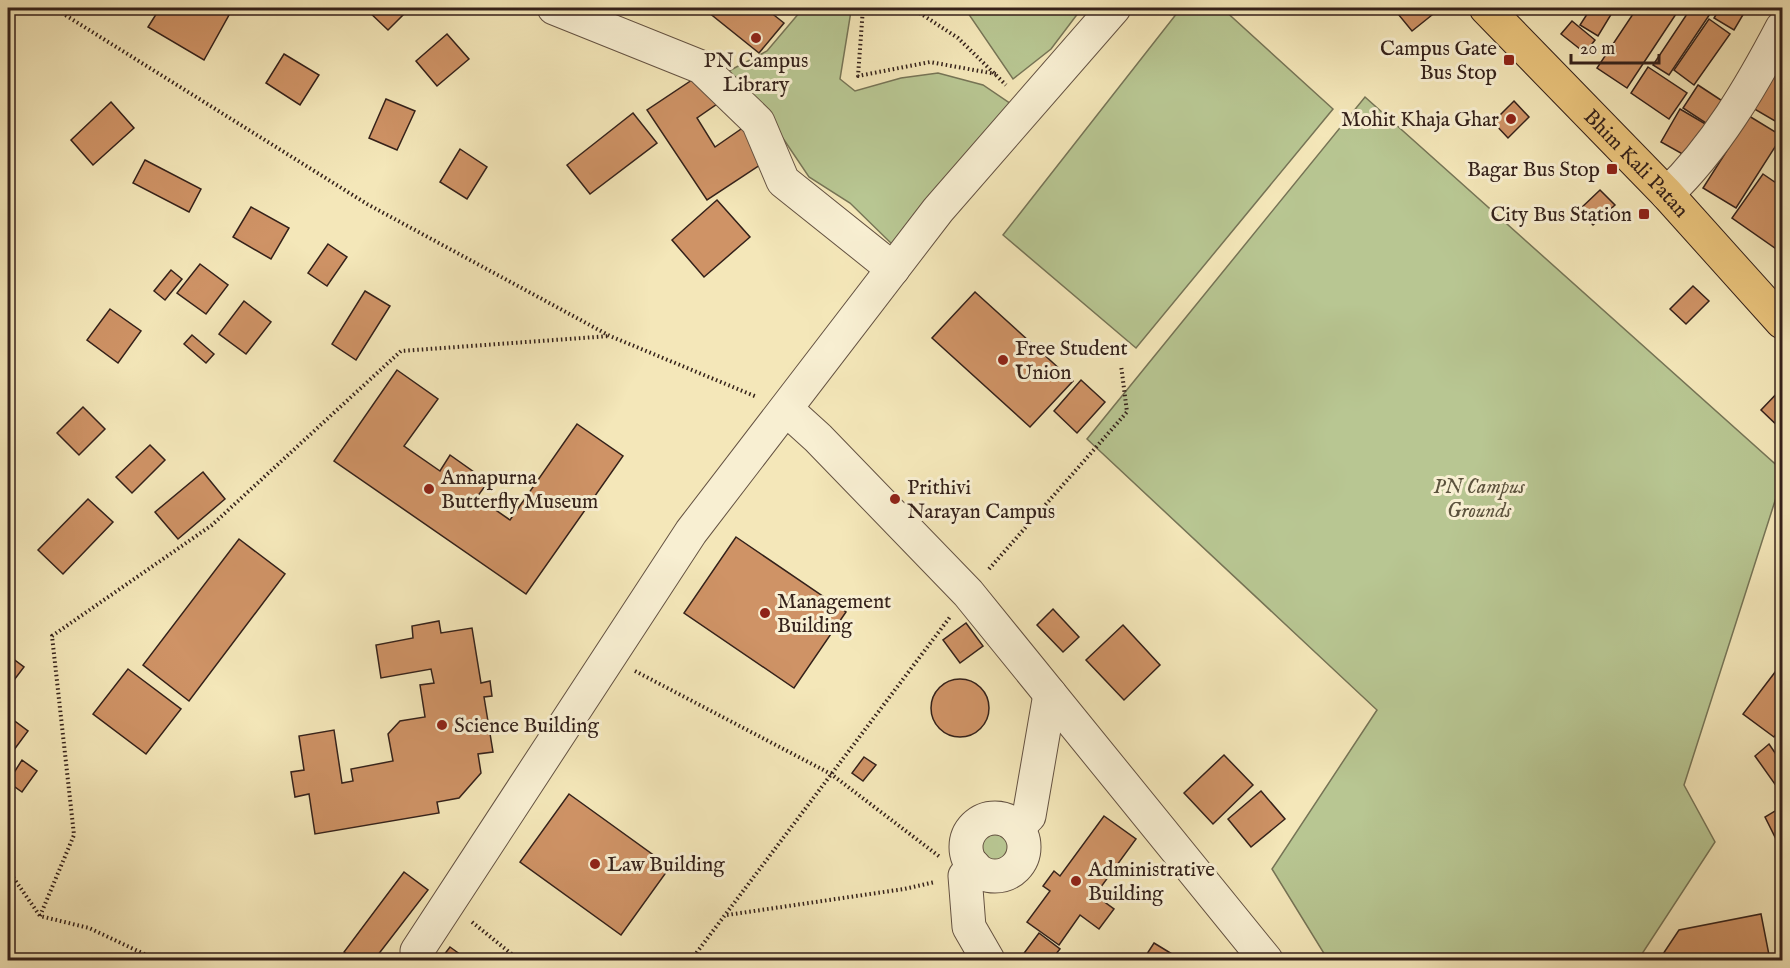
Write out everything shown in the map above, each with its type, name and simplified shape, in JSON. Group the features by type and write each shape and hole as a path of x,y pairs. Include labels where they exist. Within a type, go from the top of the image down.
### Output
{"main road":[{"name":"Bhim Kali Patan","path":"1486,8 1672,189 1782,322"}],"street":[{"path":"554,8 700,67 758,122 783,181 893,269"},
{"path":"417,951 691,532 938,210 1114,8"},
{"path":"1782,28 1758,73 1710,146 1686,176 1672,189 1782,302"},
{"path":"786,409 818,438 968,593 1266,960"},
{"path":"988,960 969,927 970,862 966,850 967,840 971,831 987,819 1007,820 1017,828 1029,816 1050,694"}],"path":[{"path":"54,8 367,204 610,336 786,409"},
{"path":"862,8 858,76 930,62 996,74 958,38 912,8"},
{"path":"40,916 74,835 52,636 212,525 401,351 610,336"},
{"path":"691,960 968,593 1127,412 1121,365"},
{"path":"609,657 831,774 970,871"},
{"path":"8,870 40,916 89,928 157,960"},
{"path":"727,915 904,889 970,871"},
{"path":"449,902 519,960"}],"green space":[{"path":"824,8 851,11 840,79 855,91 901,78 938,73 983,85 1011,104 896,248 850,203 809,177 766,113 723,74 767,51 800,12"},
{"path":"961,8 1082,8 1051,49 1013,79 966,10"},
{"path":"1181,8 1222,8 1333,109 1136,348 1003,235"},
{"name":"PN Campus Grounds","path":"1365,97 1782,470 1782,479 1684,785 1715,842 1638,960 1328,960 1272,869 1377,710 1087,439"},
{"path":"995,826 1010,832 1016,847 1010,862 995,868 980,862 974,847 980,832"}],"building":[{"path":"160,8 215,8 229,15 204,60 148,27"},
{"path":"365,8 399,8 405,13 388,30"},
{"name":"PN Campus Library","path":"703,8 765,8 784,23 759,53"},
{"path":"1406,8 1426,8 1432,15 1412,31 1398,14"},
{"path":"1591,8 1615,8 1598,36 1580,25"},
{"path":"1637,8 1672,8 1678,11 1627,88 1597,68"},
{"path":"1691,8 1714,8 1669,75 1653,65"},
{"path":"1720,8 1747,8 1734,30 1714,18"},
{"path":"1709,19 1730,34 1694,85 1674,70"},
{"path":"1572,21 1595,40 1585,53 1561,34"},
{"path":"447,34 469,59 437,86 416,61"},
{"path":"284,54 319,75 300,105 266,83"},
{"path":"1648,67 1687,93 1669,119 1631,93"},
{"path":"1772,72 1782,79 1782,125 1751,107"},
{"name":"PN Campus Library","path":"698,76 717,104 697,118 715,147 744,127 766,161 707,200 647,110"},
{"path":"1698,85 1730,106 1715,129 1683,108"},
{"path":"386,99 415,111 397,150 369,138"},
{"name":"Mohit Khaja Ghar","path":"1514,101 1529,117 1508,138 1493,122"},
{"path":"111,102 134,128 93,165 71,140"},
{"path":"1680,109 1714,129 1695,161 1661,142"},
{"path":"633,113 657,143 590,194 567,165"},
{"path":"1749,116 1782,136 1736,208 1703,188"},
{"path":"460,149 487,167 467,199 440,182"},
{"path":"145,160 201,189 189,212 133,183"},
{"path":"1763,174 1782,187 1782,253 1732,218"},
{"path":"1600,190 1615,205 1593,225 1579,210"},
{"path":"717,200 750,237 704,277 672,240"},
{"path":"251,207 289,228 271,259 233,237"},
{"path":"328,244 347,257 327,286 308,273"},
{"path":"200,264 228,285 206,314 177,293"},
{"path":"171,270 182,279 165,300 154,291"},
{"path":"1693,286 1709,301 1686,324 1670,309"},
{"path":"365,291 390,306 356,360 332,344"},
{"name":"Free Student Union","path":"975,292 1073,381 1030,427 932,338"},
{"path":"244,301 271,322 246,354 219,334"},
{"path":"110,309 141,331 118,363 87,340"},
{"path":"192,335 214,354 206,363 184,344"},
{"name":"Annapurna Butterfly Museum","path":"397,370 438,399 404,446 440,471 450,455 488,482 477,497 510,520 577,424 623,456 526,594 334,461"},
{"path":"1081,380 1105,402 1077,433 1054,411"},
{"path":"1782,388 1782,430 1761,410"},
{"path":"83,407 105,429 79,455 57,433"},
{"path":"150,445 165,460 132,493 116,477"},
{"path":"203,472 225,499 178,539 155,512"},
{"path":"88,499 113,522 63,574 38,550"},
{"name":"Management Building","path":"736,537 846,612 794,688 684,613"},
{"path":"239,539 285,574 189,701 143,665"},
{"path":"1053,609 1079,637 1063,652 1037,625"},
{"name":"Science Building","path":"439,621 441,633 472,628 481,683 490,681 492,696 484,697 493,752 478,754 481,773 459,798 437,802 439,813 315,834 309,794 295,797 291,772 304,770 299,736 334,730 342,783 353,781 351,769 393,761 388,734 400,721 425,717 420,685 434,683 431,669 381,678 376,645 413,638 412,626"},
{"path":"966,623 983,646 960,663 943,640"},
{"path":"1123,625 1160,665 1124,700 1086,660"},
{"path":"8,655 24,667 8,688"},
{"path":"1779,667 1782,670 1782,726 1774,737 1743,714"},
{"path":"128,669 181,709 146,754 93,714"},
{"path":"960,679 971,681 984,692 989,708 987,719 976,732 960,737 949,735 936,724 931,708 933,697 944,684"},
{"path":"8,716 28,731 8,758"},
{"path":"1769,744 1782,763 1782,794 1755,756"},
{"path":"1224,755 1253,785 1213,824 1184,793"},
{"path":"864,757 876,765 863,781 852,773"},
{"path":"22,760 37,771 22,792 8,782"},
{"path":"1261,791 1285,819 1251,847 1228,819"},
{"name":"Law Building","path":"569,794 670,867 621,935 520,862"},
{"path":"1780,808 1782,844 1779,845 1765,817"},
{"name":"Administrative Building","path":"1104,816 1136,839 1095,895 1114,909 1099,929 1080,915 1059,945 1027,922 1050,891 1043,886 1054,871 1060,876"},
{"path":"404,872 428,890 374,960 355,960 344,952"},
{"path":"1761,914 1770,960 1659,960 1679,930"},
{"path":"1039,933 1060,949 1051,960 1019,960"},
{"path":"1154,943 1182,960 1143,960"},
{"path":"450,947 468,960 440,960"}],"place":[{"name":"PN Campus Library","path":"756,38"},
{"name":"Campus Gate Bus Stop","path":"1509,60"},
{"name":"Mohit Khaja Ghar","path":"1511,119"},
{"name":"Bagar Bus Stop","path":"1612,169"},
{"name":"City Bus Station","path":"1644,214"},
{"name":"Free Student Union","path":"1003,360"},
{"name":"Annapurna Butterfly Museum","path":"429,489"},
{"name":"Prithivi Narayan Campus","path":"895,499"},
{"name":"Management Building","path":"765,613"},
{"name":"Science Building","path":"442,725"},
{"name":"Law Building","path":"595,864"},
{"name":"Administrative Building","path":"1076,881"}]}
